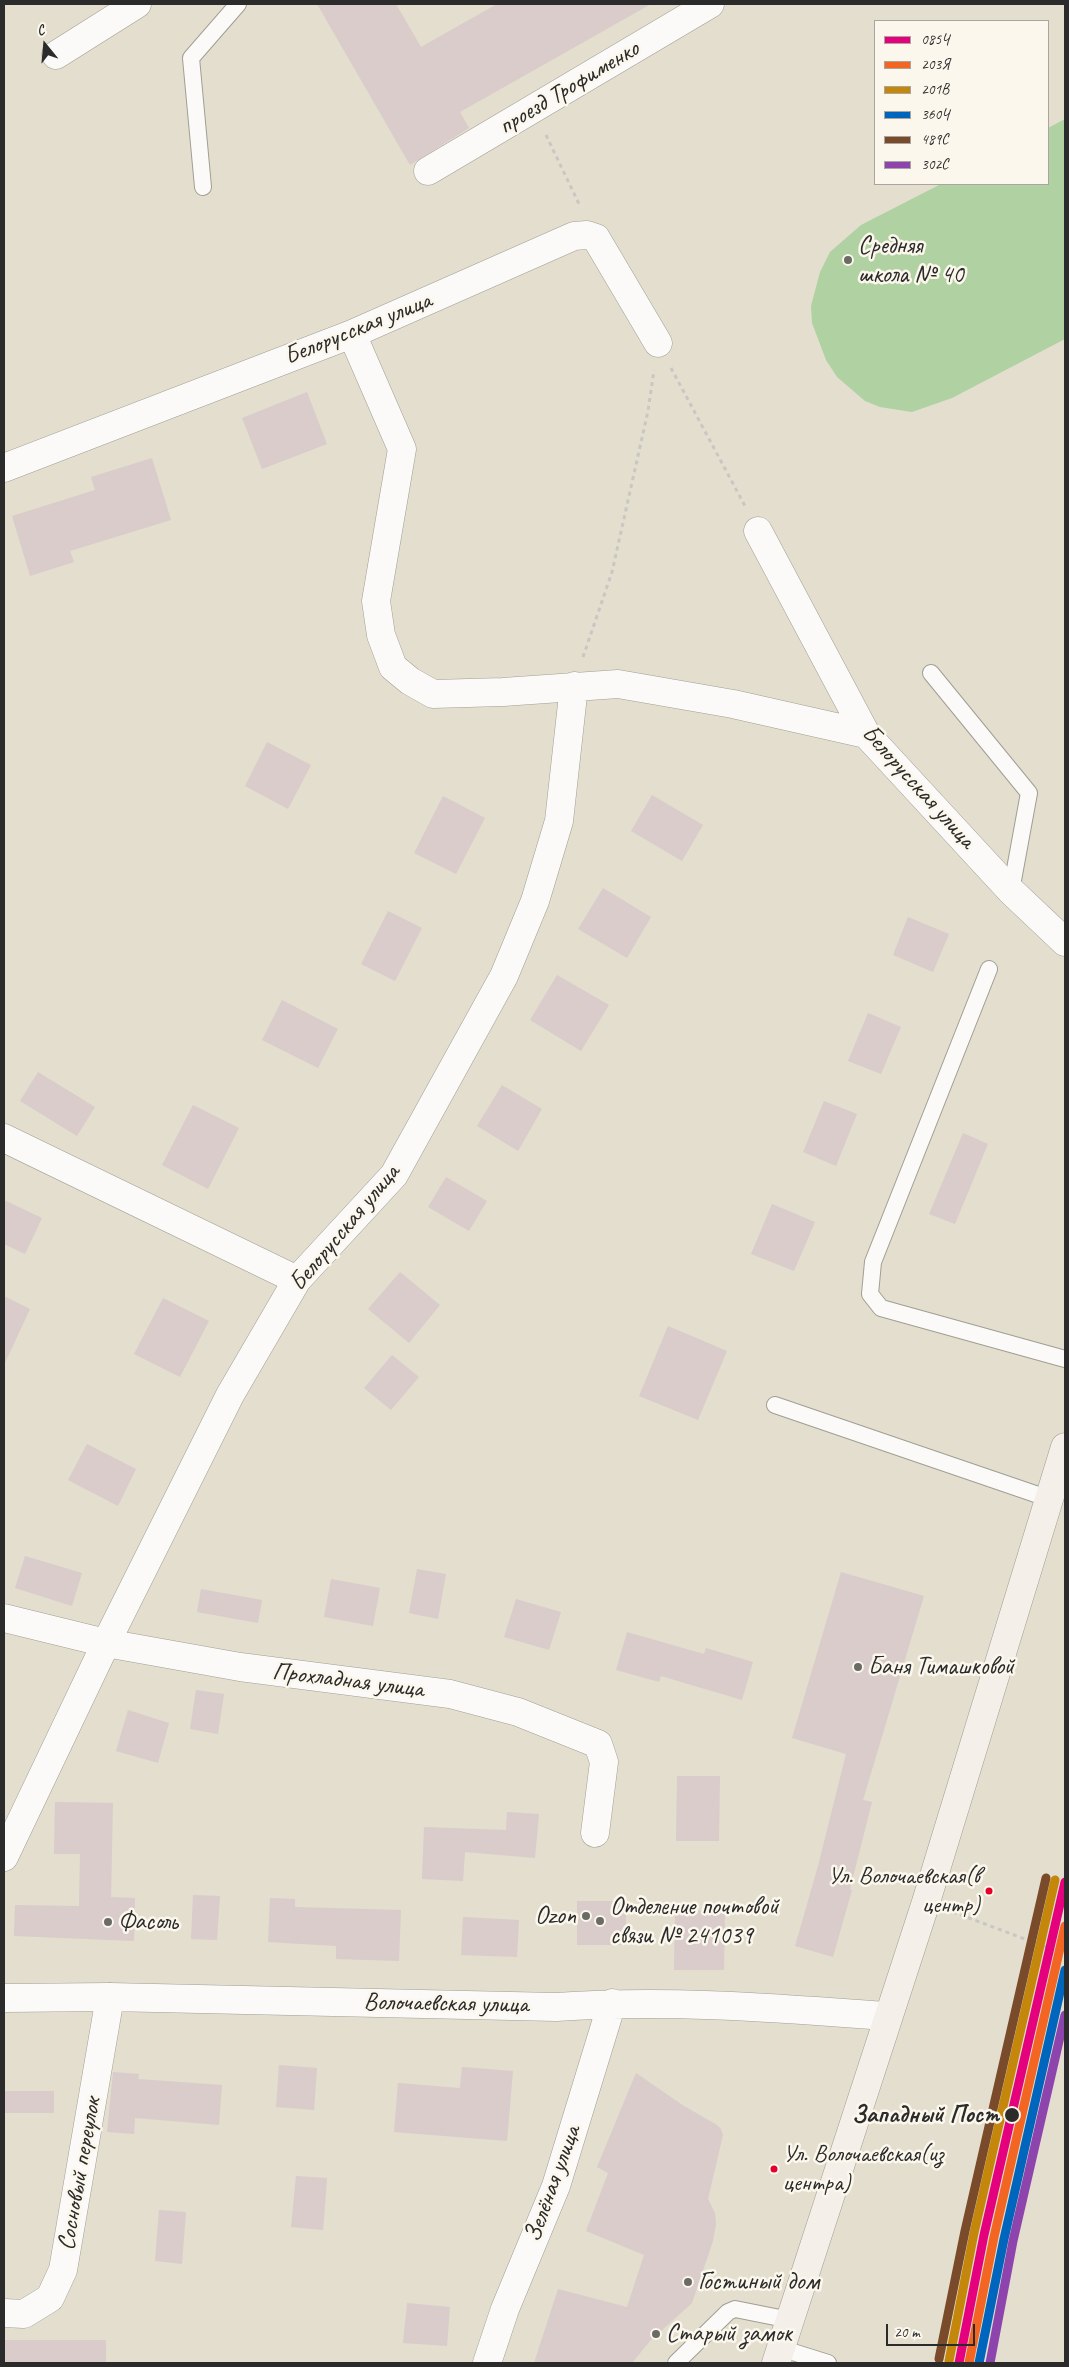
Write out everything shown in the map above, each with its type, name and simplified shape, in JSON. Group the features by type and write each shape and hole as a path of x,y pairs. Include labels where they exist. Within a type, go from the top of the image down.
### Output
{"main road":[{"path":"778,2356 887,2016 926,1902 1065,1447"}],"street":[{"path":"56,55 137,4"},
{"name":"проезд Трофименко","path":"428,172 710,4"},
{"name":"Белорусская улица","path":"4,468 352,334 574,236 587,234 596,238"},
{"path":"596,238 658,343"},
{"path":"352,334 402,450 376,601 381,635 393,667 410,682 432,694 503,692 618,684 733,704 866,734"},
{"name":"Белорусская улица","path":"758,531 866,734 1011,891 1065,942"},
{"name":"Белорусская улица","path":"4,1857 106,1643 230,1395 297,1280 394,1174 504,976 535,901 559,821 574,686"},
{"path":"4,1138 297,1280"},
{"name":"Прохладная улица","path":"4,1618 106,1643 240,1667 450,1694 527,1716 598,1744 604,1762 595,1833"},
{"name":"Волочаевская улица","path":"4,1998 110,1997 556,2007 612,2003 753,2006 887,2016"},
{"name":"Сосновый переулок","path":"4,2313 24,2314 50,2298 63,2270 110,1997"},
{"name":"Зелёная улица","path":"487,2363 505,2310 556,2186 612,2003"}],"lane":[{"path":"203,187 191,58 238,4"},
{"path":"931,673 1028,794 1011,891"},
{"path":"989,969 874,1262 870,1294 881,1308 1065,1359"},
{"path":"775,1405 1050,1500"},
{"path":"676,2363 728,2312 735,2309 790,2320"},
{"path":"778,2356 828,2363"}],"path":[{"path":"533,109 596,238"},
{"path":"658,343 758,531"},
{"path":"574,686 612,572 648,411 658,343"},
{"path":"926,1902 1065,1954"}],"green space":[{"path":"1065,119 1065,339 952,398 912,412 880,407 865,401 837,377 826,360 812,323 811,306 820,272 830,252 861,225 939,185 1049,185 1049,127"}],"building":[{"path":"317,4 396,4 421,47 497,4 651,4 460,112 469,128 410,165"},
{"path":"307,392 327,444 262,469 242,418"},
{"path":"152,458 171,520 70,551 74,562 30,576 12,516 95,490 91,477"},
{"path":"267,742 311,765 288,809 245,786"},
{"path":"652,795 703,825 682,861 631,831"},
{"path":"443,796 485,818 456,874 414,853"},
{"path":"603,888 651,917 627,958 578,929"},
{"path":"388,911 422,928 395,981 361,964"},
{"path":"908,917 949,934 933,972 893,955"},
{"path":"557,975 609,1005 581,1051 530,1020"},
{"path":"282,1000 338,1029 318,1068 262,1040"},
{"path":"868,1013 901,1027 881,1074 848,1061"},
{"path":"38,1072 95,1107 77,1136 20,1101"},
{"path":"502,1085 542,1109 518,1151 477,1126"},
{"path":"824,1101 857,1114 836,1166 803,1152"},
{"path":"193,1105 239,1128 208,1189 162,1165"},
{"path":"963,1133 988,1144 955,1224 929,1214"},
{"path":"446,1177 487,1201 469,1231 428,1207"},
{"path":"4,1200 42,1218 25,1254 4,1244"},
{"path":"772,1204 815,1222 794,1271 751,1254"},
{"path":"400,1272 440,1305 409,1343 368,1309"},
{"path":"4,1296 30,1309 4,1365"},
{"path":"163,1298 209,1321 180,1377 134,1354"},
{"path":"668,1326 727,1351 698,1420 639,1396"},
{"path":"392,1355 419,1377 391,1410 364,1388"},
{"path":"87,1444 136,1469 118,1506 68,1480"},
{"path":"25,1556 82,1573 72,1606 15,1588"},
{"path":"417,1569 446,1574 438,1619 409,1613"},
{"name":"Баня Тимашковой","path":"841,1572 924,1596 863,1800 872,1802 850,1889 852,1890 833,1957 795,1946 818,1866 846,1754 792,1738"},
{"path":"331,1579 380,1588 373,1626 324,1617"},
{"path":"201,1589 262,1600 258,1623 197,1612"},
{"path":"516,1599 561,1612 549,1650 504,1637"},
{"path":"627,1632 704,1654 706,1648 753,1662 742,1700 661,1676 659,1682 616,1670"},
{"path":"196,1690 224,1694 218,1734 190,1729"},
{"path":"128,1710 169,1723 158,1763 116,1751"},
{"path":"677,1776 720,1776 719,1841 676,1841"},
{"path":"55,1802 113,1803 111,1897 135,1898 134,1941 14,1936 15,1905 79,1906 80,1854 54,1854"},
{"path":"507,1812 539,1814 535,1858 465,1852 463,1881 422,1879 424,1827 506,1830"},
{"path":"193,1895 220,1896 217,1940 191,1939"},
{"path":"270,1898 295,1899 295,1907 401,1910 399,1961 336,1959 336,1946 268,1942"},
{"path":"577,1901 626,1901 626,1945 577,1945"},
{"path":"675,1910 725,1911 724,1970 674,1970"},
{"path":"463,1917 519,1920 517,1957 461,1955"},
{"path":"279,2065 317,2068 314,2110 276,2107"},
{"path":"462,2067 513,2071 507,2141 394,2132 398,2083 460,2088"},
{"path":"113,2072 139,2074 138,2079 222,2085 219,2125 135,2118 134,2134 107,2132"},
{"path":"636,2073 684,2106 717,2125 723,2135 708,2199 715,2213 716,2224 713,2241 692,2303 650,2341 632,2363 534,2363 558,2289 627,2307 644,2255 586,2231 608,2173 597,2167"},
{"path":"4,2091 54,2091 54,2113 4,2113"},
{"path":"296,2176 327,2178 323,2230 291,2227"},
{"path":"159,2210 186,2212 182,2264 155,2261"},
{"path":"407,2303 450,2307 447,2346 403,2343"},
{"path":"4,2340 106,2340 106,2363 4,2363"}],"transit line":[{"name":"489С","path":"939,2359 965,2231 1046,1878"},
{"name":"201В","path":"949,2361 974,2233 1055,1880"},
{"name":"085Ч","path":"959,2363 984,2235 1065,1882"},
{"name":"203Я","path":"969,2363 994,2237 1065,1926"},
{"name":"360Ч","path":"979,2363 1004,2239 1065,1970"},
{"name":"302С","path":"990,2363 1013,2241 1065,2015"}],"place":[{"name":"Средняя школа № 40","path":"848,260"},
{"name":"Баня Тимашковой","path":"858,1667"},
{"name":"Ул. Волочаевская(в центр)","path":"989,1891"},
{"name":"Ozon","path":"586,1916"},
{"name":"Отделение почтовой связи № 241039","path":"600,1921"},
{"name":"Фасоль","path":"108,1922"},
{"name":"Западный Пост","path":"1012,2115"},
{"name":"Ул. Волочаевская(из центра)","path":"774,2169"},
{"name":"Гостиный дом","path":"688,2282"},
{"name":"Старый замок","path":"656,2334"}]}
